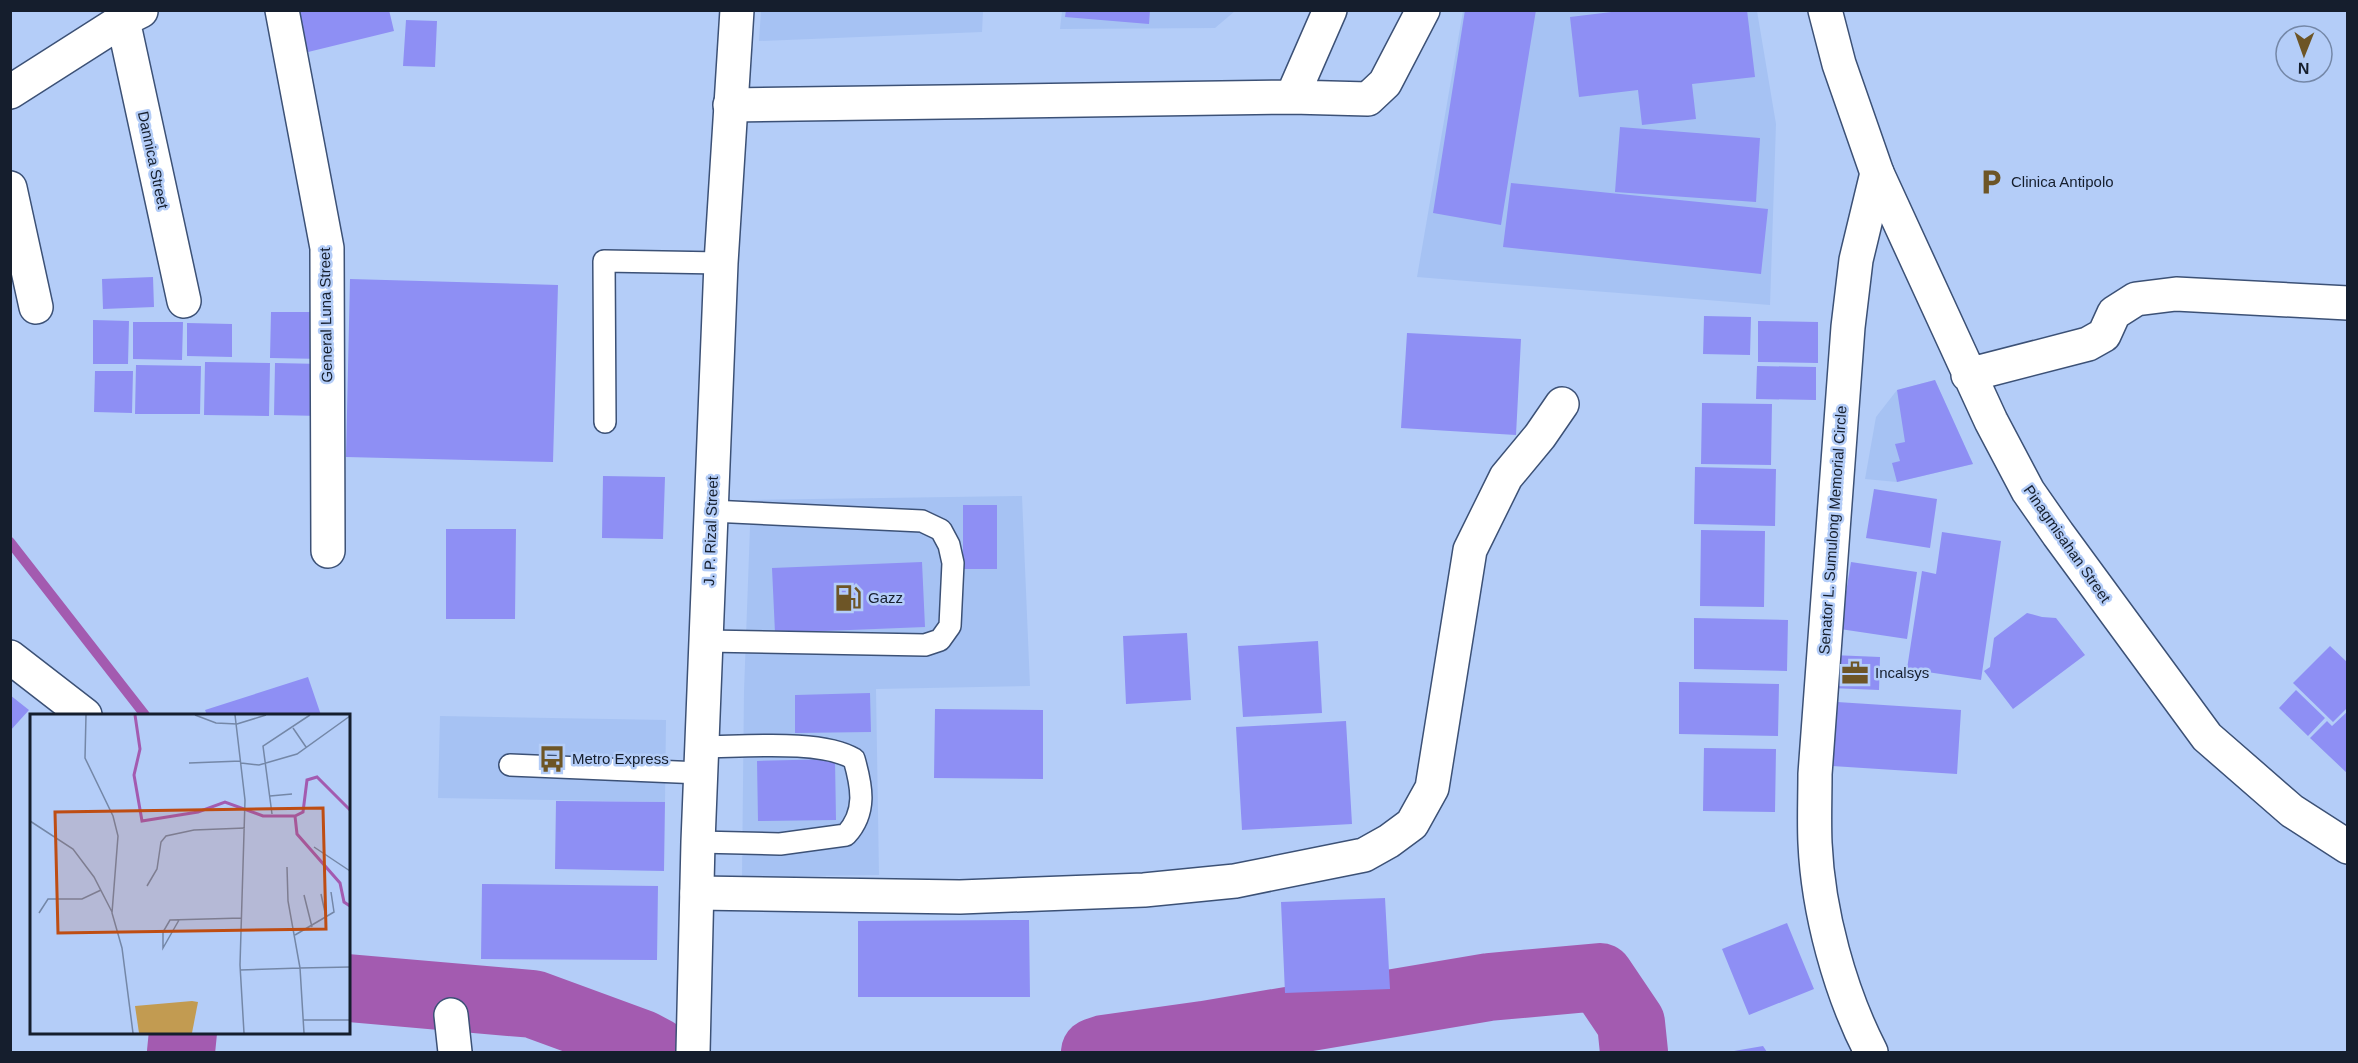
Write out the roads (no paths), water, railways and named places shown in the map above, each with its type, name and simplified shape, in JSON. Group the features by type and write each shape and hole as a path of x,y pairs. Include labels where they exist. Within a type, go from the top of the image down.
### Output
{"street":[{"name":"General Luna Street","path":"282,10 327,248 328,551"},
{"name":"J. P. Rizal Street","path":"693,1043 698,842 721,263 737,10"},
{"path":"1292,97 1330,10"},
{"path":"730,105 1292,97 1368,99 1385,83 1423,10"},
{"path":"1825,10 1839,64 1877,173"},
{"path":"10,92 133,15"},
{"name":"Dannica Street","path":"133,15 183,301"},
{"name":"Pinagmisahan Street","path":"1877,173 1968,375 2028,491 2207,737 2292,811 2348,847"},
{"name":"Senator L. Sumulong Memorial Circle","path":"1871,1053 1855,1022 1823,907 1815,845 1815,774 1848,327 1856,260 1877,173"},
{"path":"10,188 36,307"},
{"path":"1968,375 2088,344 2104,335 2114,313 2136,299 2176,294 2348,303"},
{"path":"697,893 960,897 1144,890 1236,881 1364,855 1389,841 1412,824 1432,788 1470,550 1506,477 1540,436 1562,404"},
{"path":"10,657 85,714"},
{"path":"451,1015 455,1053"}],"lane":[{"path":"605,422 604,261 721,263"},
{"path":"706,641 925,645 940,640 950,626 953,563 949,545 941,530 922,521 711,512"},
{"path":"510,765 701,760 800,747 844,753 854,759 859,777 861,800 857,823 846,836 780,844 698,842"}],"waterway":[{"path":"10,542 144,714"},
{"path":"1095,1052 1489,987 1600,977 1631,1023 1634,1052"},
{"path":"350,988 533,1004 642,1044 657,1052"},
{"path":"181,1052 183,1033"}],"place":[{"name":"Clinica Antipolo","path":"1991,182"},
{"name":"Gazz","path":"848,598"},
{"name":"Incalsys","path":"1855,673"},
{"name":"Metro Express","path":"552,759"}]}
